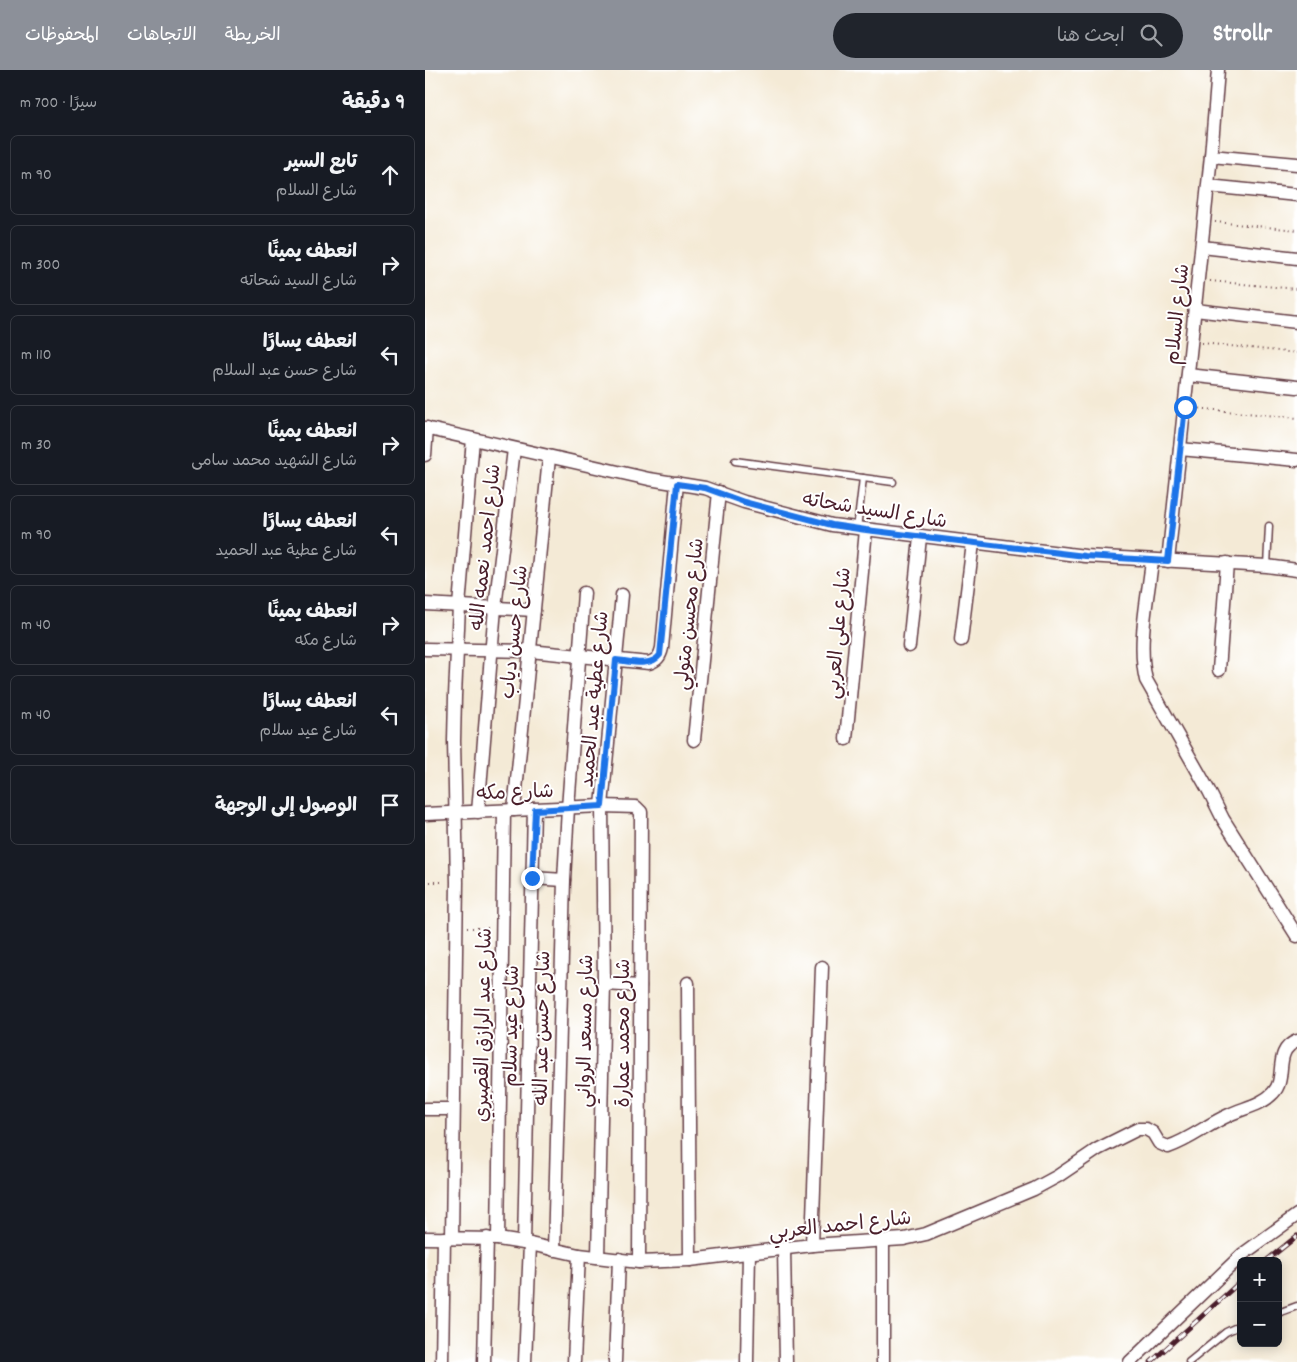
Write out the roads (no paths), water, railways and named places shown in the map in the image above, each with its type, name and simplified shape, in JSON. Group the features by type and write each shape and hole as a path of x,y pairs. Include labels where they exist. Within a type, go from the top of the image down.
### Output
{"street":[{"name":"شارع السلام","path":"1168,561 1202,247 1218,70"},
{"path":"1211,156 1297,164"},
{"path":"1208,186 1297,195"},
{"path":"1202,247 1297,258"},
{"path":"1195,310 1297,322"},
{"path":"1188,375 1297,387"},
{"path":"425,455 426,428"},
{"name":"شارع السيد شحاته","path":"426,428 549,458 719,492 744,502 832,525 1085,556 1152,561 1227,563 1297,570"},
{"path":"442,1362 453,1109 457,929 457,813 454,741 457,650 473,439"},
{"name":"شارع احمد نعمه الله","path":"478,812 495,608 514,449"},
{"path":"1180,449 1297,460"},
{"name":"شارع حسن دياب","path":"509,811 530,651 549,458"},
{"path":"425,649 530,651 649,663 656,660 662,648 677,484"},
{"name":"شارع محسن متولي","path":"694,740 719,492"},
{"name":"شارع على العربي","path":"846,739 861,529"},
{"path":"909,646 920,536"},
{"path":"961,640 973,543"},
{"path":"1152,561 1143,640 1143,666 1146,680 1223,819 1297,936"},
{"path":"1219,670 1227,563"},
{"name":"شارع حسن عبد الله","path":"555,1250 564,880 584,593"},
{"name":"شارع عطية عبد الحميد","path":"602,806 622,595"},
{"path":"425,600 459,606 534,610"},
{"name":"شارع مكه","path":"425,814 602,806 636,807"},
{"name":"شارع مسعد الرواني","path":"598,1257 604,984 602,806"},
{"name":"شارع محمد عمارة","path":"636,807 641,812 639,1262"},
{"name":"شارع عيد سلام","path":"525,1362 532,878 535,810"},
{"name":"شارع عبد الرازق القصيري","path":"484,1362 493,1239 503,928 509,811"},
{"path":"532,878 564,880"},
{"path":"812,1245 822,967"},
{"path":"688,983 690,1260"},
{"path":"604,984 641,986"},
{"name":"شارع احمد العربي","path":"425,1238 493,1239 639,1262 690,1260 812,1245 905,1239 926,1234 1042,1185 1097,1149 1138,1129 1146,1129 1153,1133 1159,1143 1168,1147 1178,1144 1224,1117 1250,1107 1274,1093 1279,1084 1281,1058 1285,1050 1297,1041"},
{"path":"425,1109 453,1109"},
{"path":"1130,1362 1243,1254 1297,1215"},
{"path":"883,1241 883,1362"},
{"path":"784,1248 786,1362"},
{"path":"747,1362 749,1253"},
{"path":"574,1362 579,1254"},
{"path":"615,1362 619,1259"}],"lane":[{"path":"735,461 893,482"},
{"path":"861,529 863,478"},
{"path":"1267,566 1269,526"},
{"path":"1282,1312 1297,1306"},
{"path":"1189,1362 1226,1332 1237,1327"}],"railway":[{"path":"1271,1257 1297,1236"},
{"path":"1151,1362 1237,1285"}]}
